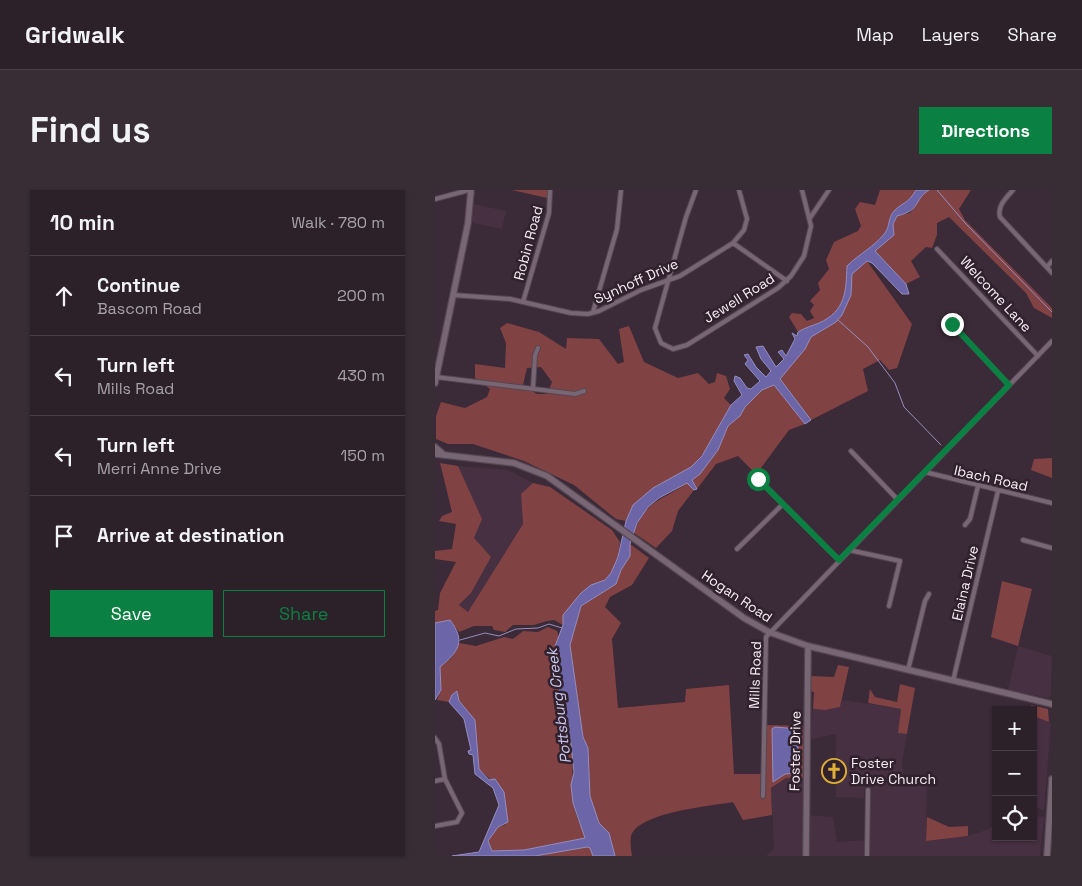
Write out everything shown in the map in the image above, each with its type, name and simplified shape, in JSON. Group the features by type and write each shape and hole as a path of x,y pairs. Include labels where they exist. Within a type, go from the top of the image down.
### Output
{"main road":[{"path":"436,380 468,223 470,190"},
{"path":"435,447 444,455"},
{"name":"Hogan Road","path":"435,454 495,460 525,467 563,486 737,613 769,632 808,646 1052,704"},
{"name":"Foster Drive","path":"806,856 808,646"},
{"path":"1047,856 1052,779"}],"street":[{"path":"435,199 470,190"},
{"name":"Robin Road","path":"523,302 549,213 550,190"},
{"path":"593,312 617,229 621,190"},
{"path":"667,282 687,211 696,190"},
{"name":"Synhoff Drive","path":"453,295 523,302 565,312 593,312 641,290 667,282 733,243 744,230 747,219 739,190"},
{"name":"Jewell Road","path":"667,282 655,328 659,340 669,348 678,348 687,345 787,281 803,256 811,226 802,190"},
{"path":"810,218 829,190"},
{"path":"1013,190 1001,205 999,214 1003,221 1052,273"},
{"path":"733,243 787,281"},
{"name":"Welcome Lane","path":"937,249 1038,356"},
{"path":"1047,268 1052,261"},
{"path":"952,324 1009,385"},
{"name":"Mills Road","path":"763,796 766,637 769,632 1052,341"},
{"path":"533,388 535,355 538,348"},
{"path":"436,380 533,388 575,394 584,391"},
{"path":"851,450 898,500"},
{"name":"Ibach Road","path":"925,472 1052,503"},
{"path":"755,476 839,560"},
{"path":"965,525 970,519 978,486"},
{"name":"Elaina Drive","path":"953,681 997,491"},
{"path":"737,549 783,504"},
{"path":"1023,540 1052,548"},
{"path":"849,550 900,561 889,606"},
{"path":"908,670 925,601 929,594"},
{"path":"435,739 439,744 445,779 450,792 461,809 462,816 454,823 435,826"},
{"path":"435,781 445,779"},
{"path":"867,856 868,790"}],"shaded area":[{"path":"512,190 547,190 547,198"},
{"path":"880,190 916,190 908,200 894,211 887,230 881,238 847,266 845,292 835,313 819,323 798,332 789,317 792,313 801,314 807,321 814,318 810,311 814,305 810,301 820,290 818,283 829,269 826,260 834,242 858,231 861,226 855,209 860,202 875,205"},
{"path":"916,190 929,190 921,197 914,208 905,214 897,216 893,224 894,235 875,251 906,284 909,294 902,294 872,263 867,261 852,274 851,295 842,315 836,322 811,337 805,349 780,379 811,420 805,424 774,385 762,390 745,407 740,416 728,426 718,450 700,474 692,480 697,489 694,490 687,483 659,498 648,507 637,523 630,544 630,556 621,570 616,584 581,606 570,645 583,737 588,748 590,796 599,823 609,833 615,856 593,856 590,848 587,847 535,856 452,856 479,852 499,805 493,788 475,774 473,755 469,754 468,751 471,750 464,719 449,702 452,695 457,691 459,701 475,720 479,769 489,780 495,779 504,792 508,822 498,827 488,841 492,851 524,850 585,838 573,803 571,785 574,772 571,744 562,711 554,649 563,625 563,615 581,593 591,585 605,580 611,573 618,557 626,521 633,505 653,488 691,467 702,456 731,405 742,395 734,381 735,376 740,378 747,388 751,389 760,381 745,364 748,360 744,355 748,354 756,367 766,377 771,371 761,359 756,347 763,346 776,367 784,359 778,352 782,350 786,356 795,339 792,333 797,336 798,332 819,323 835,313 845,292 847,266 881,238 887,230 894,211 908,200"},
{"path":"929,190 971,190 959,209 965,220 1052,308 1052,318 1034,308 1026,293 949,217 937,223 937,235 932,248 926,247 911,261 920,277 906,284 875,251 894,235 893,224 897,216 910,213 924,193"},
{"path":"474,204 506,211 502,229 472,223"},
{"path":"867,261 912,324 897,368 889,370 880,360 863,369 868,391 811,420 780,379 811,337 836,322 851,295 852,274"},
{"path":"507,323 539,332 566,349 567,338 599,339 618,364 624,362 619,329 629,326 644,362 678,378 698,373 709,384 715,382 717,373 726,376 730,389 724,398 731,405 704,453 692,466 647,494 632,510 626,521 616,519 574,485 524,461 473,444 448,444 436,439 436,416 441,402 465,408 487,397 490,389 475,378 475,364 505,368 506,343 500,328","holes":["541,367 552,382 547,394 537,394 523,385 527,368"]},
{"path":"774,385 805,424 789,430 758,472 754,472 738,456 716,464 697,489 692,480 700,474 718,450 728,426 740,416 745,407 762,390"},
{"path":"1052,458 1052,478 1031,470 1034,459"},
{"path":"440,463 458,466 482,519 474,538 491,557 471,593 459,605 468,612 523,524 521,494 533,483 550,487 612,530 620,542 618,557 611,573 605,580 591,585 563,615 563,625 554,620 534,625 513,625 505,632 494,630 492,626 474,626 459,632 450,620 435,623 435,611 438,610 440,593 456,562 435,559 435,551 452,549 456,524 439,521 442,516 452,512"},
{"path":"458,466 508,470 533,483 521,495 523,524 468,612 459,606 471,593 474,538"},
{"path":"687,483 694,490 678,511 672,531 656,548 634,533 638,522 649,507"},
{"path":"630,544 649,558 632,585 610,597 605,607 621,623 612,639 618,708 685,702 686,689 729,685 734,774 761,774 760,796 766,797 766,725 806,726 805,778 786,778 771,788 772,815 743,820 733,802 693,808 661,816 647,821 637,828 631,836 632,856 615,856 609,833 599,823 590,796 588,748 583,737 570,645 581,606 616,584 621,570 630,556","holes":["798,728 798,773 785,774"]},
{"path":"1002,581 1032,589 1018,646 991,637"},
{"path":"450,620 455,627 459,640 456,651 440,667 441,690 435,700 435,623"},
{"path":"548,627 557,631 559,638 554,649 567,733 572,750 572,791 578,819 586,838 524,850 492,851 488,841 498,827 505,825 504,792 479,769 475,721 459,701 457,691 452,695 449,702 437,700 441,690 440,667 452,657 459,643 476,646 504,637 513,639 523,631 538,632"},
{"path":"1018,646 1052,656 1051,695 1049,698 1008,690"},
{"path":"838,665 849,667 840,707 825,710 813,709 814,692 810,691 810,676 834,677"},
{"path":"900,684 915,688 907,734 898,733 901,709 868,703 870,689 875,697 897,702"},
{"path":"843,700 901,709 899,733 907,734 902,765 904,779 927,777 926,841 968,836 989,829 992,826 992,841 1037,841 1037,816 1044,817 1040,856 868,856 870,778 866,777 864,798 836,797 836,734 809,740 813,709 825,710 840,707"},
{"path":"1037,706 1048,709 1049,722 1037,718"},
{"path":"1037,718 1051,723 1044,810 1037,808"},
{"path":"775,727 798,729 798,773 785,774 773,782 772,729"},
{"path":"786,778 805,778 802,856 766,856 774,849 771,788"},
{"path":"808,815 833,817 837,842 865,840 865,856 808,856"},
{"path":"927,817 949,827 968,826 968,836 926,841"},
{"path":"590,848 593,856 534,856"}],"waterway":[{"path":"937,190 966,224 1052,312"},
{"path":"838,320 868,347 895,383 904,407 941,445"},
{"path":"460,640 485,633 499,636 516,629 538,628 549,624 562,628"}],"place":[{"name":"Foster Drive Church","path":"834,771"}],"route":[{"path":"758,479 839,560 1009,385 952,324"}],"water label":[{"name":"Pottsburg Creek","path":"559,706"}]}
